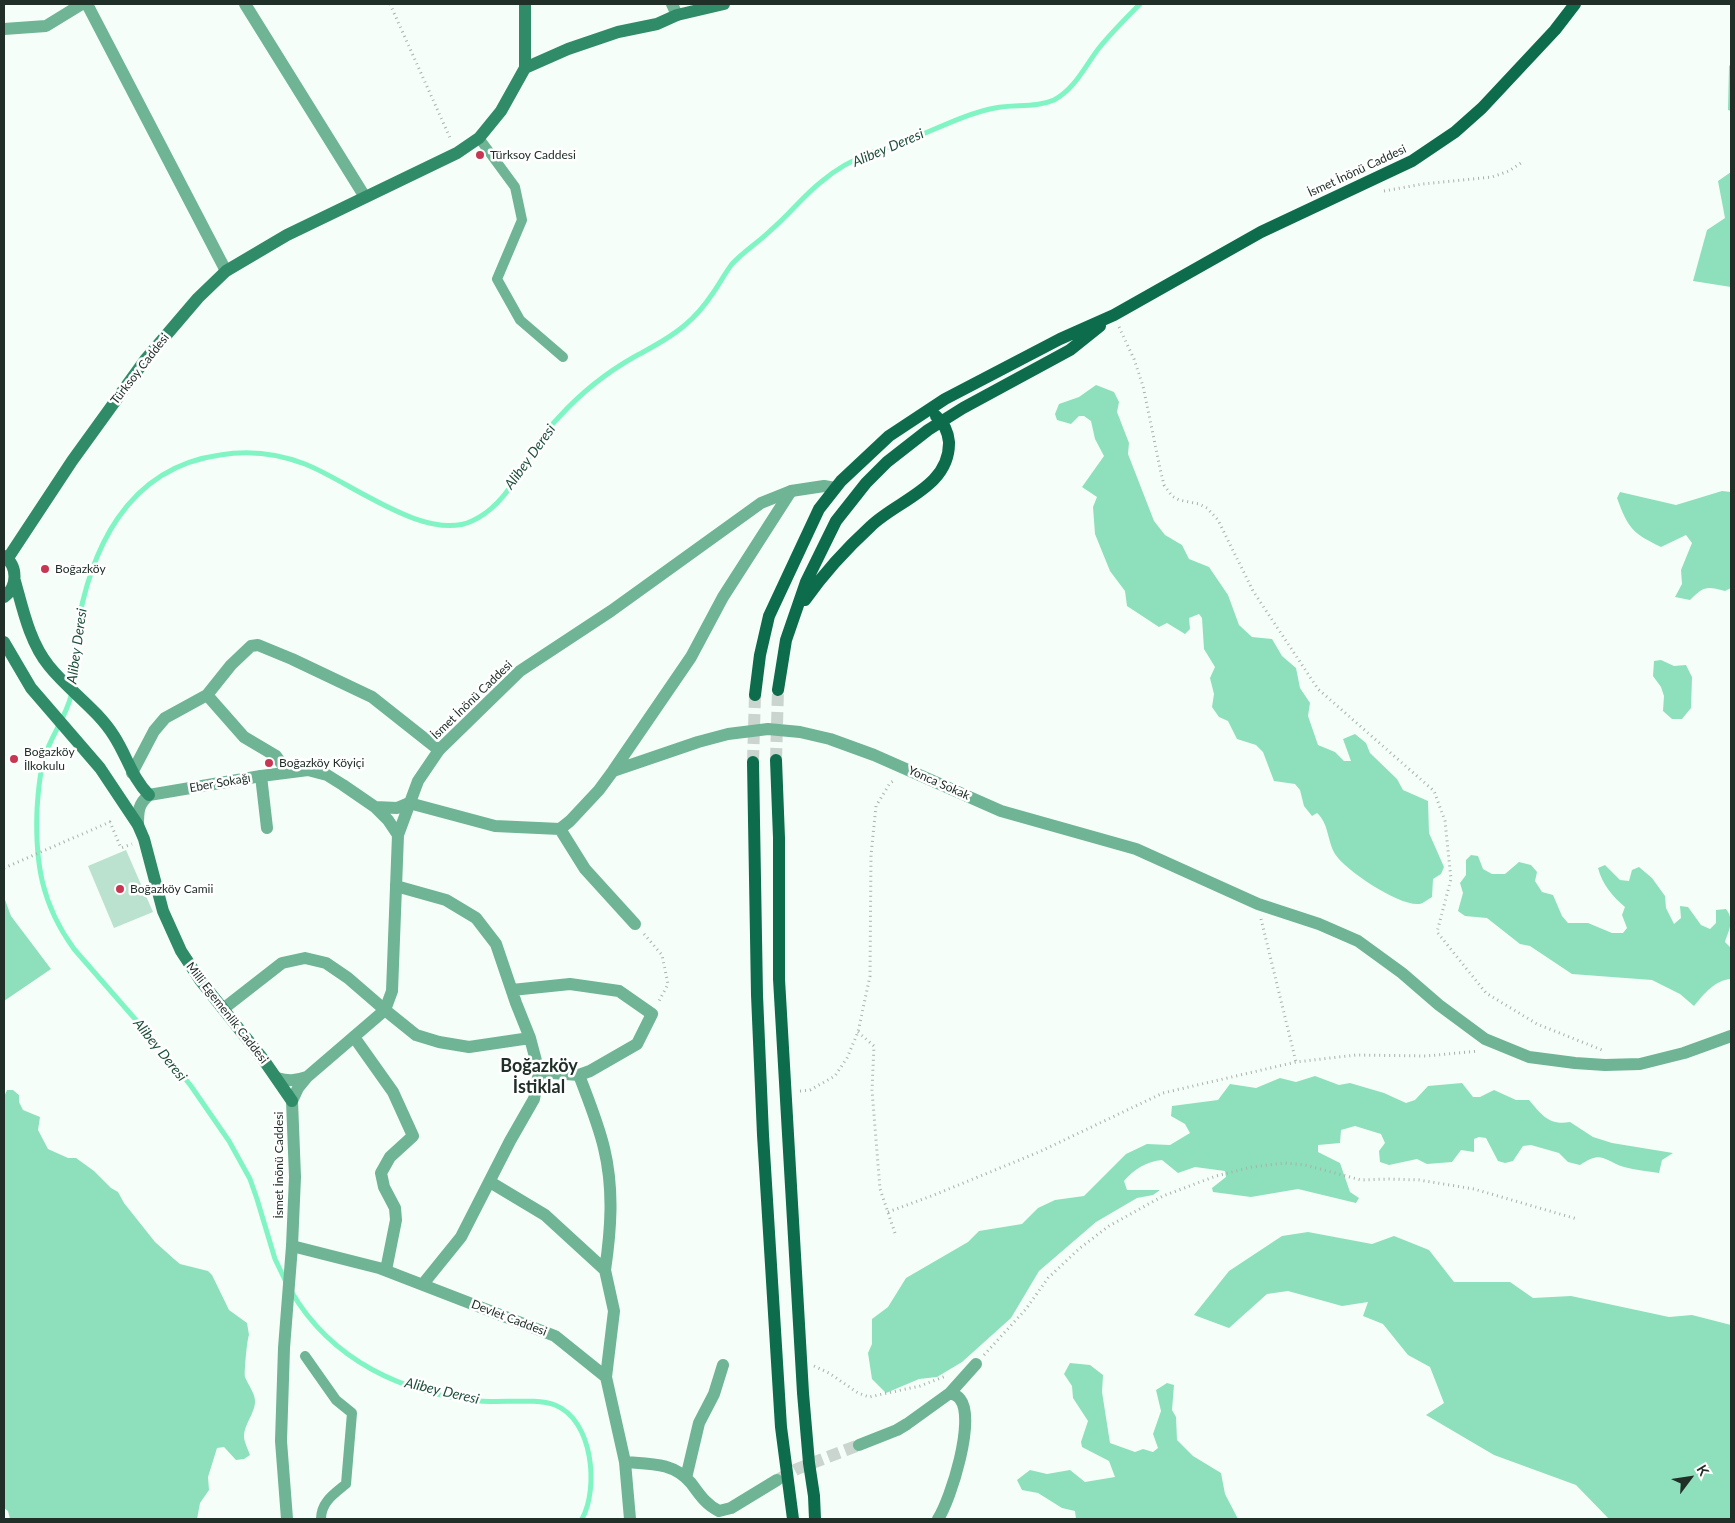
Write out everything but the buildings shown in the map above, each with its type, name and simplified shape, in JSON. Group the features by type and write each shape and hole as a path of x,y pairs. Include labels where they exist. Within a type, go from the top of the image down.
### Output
{"main road":[{"path":"525,4 525,68 568,49 618,32 658,24 674,9 724,4"},
{"name":"İsmet İnönü Caddesi","path":"1114,315 1261,232 1366,184 1412,161 1432,148 1455,132 1482,108 1555,30 1575,4"},
{"name":"Türksoy Caddesi","path":"6,557 145,360 198,298 226,271 287,234 457,153 479,138 501,111 525,68"},
{"path":"755,694 760,654 770,616 819,509 835,488 889,436 945,399 1051,344 1114,315"},
{"path":"778,690 786,640 806,582 836,521 858,494 887,462 942,421 1070,350 1114,315"},
{"path":"795,613 814,587 855,541 885,515 922,490 940,472 949,454 948,435 942,421 928,410"},
{"path":"835,488 858,494"},
{"path":"6,557 13,565 15,581 33,640 48,666 102,720 114,736 140,786 149,795"},
{"path":"4,597 12,589 15,581"},
{"name":"Milli Egemenlik Caddesi","path":"4,642 32,688 100,768 138,825 144,839 163,910 181,951 200,980 277,1078 292,1101"},
{"path":"776,760 779,979 801,1360 815,1519"},
{"path":"753,762 757,995 763,1135 780,1427 793,1519"}],"street":[{"path":"4,30 46,26 82,4"},
{"path":"87,4 226,271"},
{"path":"245,4 365,197"},
{"name":"İsmet İnönü Caddesi","path":"286,1519 280,1441 295,1177 292,1101 298,1088 307,1077 385,1010 392,991 398,835 418,781 439,750 520,672 610,611 761,503 791,491 814,487 835,488"},
{"path":"375,807 397,808 409,802 495,826 560,828 570,821 599,790 613,771 691,656 723,596 791,491"},
{"path":"132,773 154,731 165,718 207,694 231,665 251,646 258,645 372,697 439,750"},
{"path":"207,694 244,737 276,756 287,772"},
{"name":"Yonca Sokak","path":"613,771 698,742 728,734 768,729 800,732 830,739 910,770 1001,811 1136,849 1258,904 1319,924 1358,941 1402,973 1439,1005 1485,1039 1529,1057 1574,1064 1640,1064 1684,1053 1731,1036"},
{"name":"Eber Sokağı","path":"149,795 308,770 327,775 344,784 375,807 388,820 398,835"},
{"path":"261,776 267,828"},
{"path":"138,825 140,802 149,795"},
{"path":"560,828 585,869 635,924"},
{"path":"396,886 446,900 476,918 496,944 530,1038 539,1072 534,1099 461,1237 423,1284"},
{"path":"223,1010 282,963 305,958 326,963 348,978 416,1034 439,1042 469,1047 530,1038"},
{"path":"512,990 570,984 619,991 652,1014 637,1044 590,1071 578,1075 539,1072"},
{"path":"354,1038 393,1092 413,1136 390,1157 381,1173 384,1188 395,1208 396,1220 386,1270"},
{"path":"578,1075 604,1148 610,1191 610,1237 605,1270 614,1311 606,1377 625,1462 630,1519"},
{"path":"277,1078 296,1081 307,1077"},
{"path":"490,1182 545,1214 605,1270"},
{"name":"Devlet Caddesi","path":"292,1246 386,1270 555,1336 606,1377"},
{"path":"860,1445 897,1430 950,1393 976,1364"},
{"path":"686,1478 699,1423 714,1394 723,1365"},
{"path":"938,1519 945,1509 958,1471 965,1428 964,1411 960,1398 950,1393"},
{"path":"625,1462 662,1464 672,1468 686,1478 698,1494 714,1509 732,1514 777,1480"}],"lane":[{"path":"479,138 515,187 522,220 497,279 520,320 563,357"},
{"path":"305,1356 336,1400 352,1412 346,1484 327,1499 321,1519"}],"path":[{"path":"390,4 457,153"},
{"path":"1379,192 1423,184 1492,177 1509,171 1521,163"},
{"path":"1114,315 1134,359 1143,386 1164,485 1172,496 1179,500 1199,504 1212,513 1225,534 1253,591 1318,689 1434,791 1445,821 1451,878 1437,932 1486,993 1537,1024 1605,1051"},
{"path":"786,1092 810,1090 835,1076 847,1058 858,1032 870,976 871,855 876,806 890,783 910,770"},
{"path":"4,868 110,822 121,848 144,839"},
{"path":"1258,904 1296,1062"},
{"path":"635,924 662,954 668,984 652,1014"},
{"path":"858,1032 874,1046 872,1090 880,1189 896,1236"},
{"path":"888,1212 1039,1152 1163,1093 1296,1062 1356,1055 1426,1056 1482,1051"},
{"path":"976,1364 1026,1309 1048,1278 1080,1248 1109,1226 1162,1196 1216,1176 1243,1169 1285,1163 1305,1165 1361,1180 1420,1180 1474,1189 1577,1219"},
{"path":"801,1360 829,1373 858,1393 869,1397 920,1386 952,1374"}],"green space":[{"path":"1731,64 1731,111 1728,110 1729,66"},
{"path":"1731,172 1731,287 1693,281 1707,230 1725,218 1718,181"},
{"path":"1096,385 1114,392 1119,402 1117,412 1129,443 1128,454 1154,521 1165,535 1182,545 1189,559 1209,567 1228,595 1239,625 1252,637 1272,639 1282,656 1296,668 1300,688 1310,703 1308,716 1318,745 1335,752 1344,761 1351,761 1343,739 1355,734 1366,743 1370,753 1397,779 1403,790 1428,801 1429,833 1444,867 1441,874 1433,879 1432,897 1426,901 1419,904 1410,903 1387,894 1361,878 1341,861 1330,843 1324,822 1317,813 1312,816 1304,806 1300,790 1295,784 1274,781 1263,752 1256,745 1237,739 1228,721 1219,717 1212,707 1214,694 1210,678 1215,667 1204,649 1202,618 1199,614 1189,618 1190,629 1185,634 1167,623 1159,627 1127,606 1125,591 1110,571 1095,534 1093,507 1097,497 1082,487 1104,456 1095,439 1091,421 1084,416 1079,416 1071,424 1057,420 1055,414 1059,404 1079,397"},
{"path":"1722,491 1731,492 1731,588 1725,591 1706,588 1690,600 1675,597 1682,584 1681,570 1692,543 1686,535 1661,547 1643,538 1628,523 1617,498 1620,492 1676,505"},
{"path":"1661,660 1674,666 1686,665 1692,677 1691,708 1682,719 1672,719 1663,711 1664,696 1661,687 1653,676 1654,661"},
{"path":"1471,855 1478,856 1483,869 1492,874 1505,874 1519,862 1531,865 1537,872 1535,881 1542,892 1553,895 1562,916 1568,923 1588,923 1612,933 1623,933 1627,928 1622,915 1625,907 1608,890 1598,868 1605,865 1620,880 1629,881 1632,870 1639,867 1652,878 1665,896 1666,908 1674,924 1681,918 1680,906 1688,907 1701,925 1710,929 1716,923 1716,910 1726,909 1731,921 1725,942 1731,948 1731,979 1715,985 1694,1006 1680,994 1652,980 1572,974 1530,946 1520,944 1487,918 1465,916 1458,911 1463,893 1460,883 1466,875 1466,860"},
{"path":"4,897 11,916 51,969 4,1001"},
{"path":"1315,1076 1339,1085 1350,1083 1384,1093 1406,1103 1415,1100 1428,1086 1462,1083 1473,1097 1480,1097 1494,1090 1516,1100 1529,1100 1546,1118 1556,1122 1570,1122 1593,1137 1612,1143 1673,1153 1662,1160 1659,1173 1624,1167 1598,1157 1587,1160 1580,1165 1568,1162 1559,1153 1531,1145 1523,1146 1513,1161 1505,1163 1498,1161 1486,1138 1479,1137 1474,1139 1474,1152 1461,1150 1452,1162 1427,1164 1417,1159 1389,1165 1380,1162 1379,1151 1385,1143 1381,1134 1355,1126 1341,1130 1340,1143 1318,1145 1318,1152 1340,1163 1350,1192 1359,1198 1356,1203 1298,1189 1251,1197 1213,1192 1212,1188 1226,1177 1225,1171 1195,1167 1178,1173 1162,1160 1151,1162 1136,1170 1124,1181 1127,1190 1160,1190 1153,1195 1137,1198 1096,1222 1039,1271 1011,1318 962,1362 937,1377 919,1379 886,1393 872,1379 868,1353 872,1344 872,1319 888,1307 906,1278 968,1242 979,1231 1022,1224 1038,1208 1055,1200 1084,1196 1126,1154 1147,1144 1170,1145 1190,1133 1185,1124 1171,1116 1172,1106 1218,1100 1230,1084 1256,1088 1280,1078 1296,1082"},
{"path":"7,1090 13,1090 19,1095 19,1102 23,1110 40,1117 38,1130 48,1149 68,1158 76,1158 94,1171 111,1188 118,1192 124,1203 155,1242 174,1259 180,1264 208,1271 212,1275 229,1310 247,1323 249,1335 245,1377 255,1400 244,1436 250,1455 244,1459 236,1460 224,1447 217,1448 208,1477 209,1490 200,1503 197,1519 10,1519 8,1511 4,1508 4,1097"},
{"path":"1308,1232 1372,1244 1394,1236 1429,1250 1454,1282 1510,1282 1533,1298 1571,1296 1669,1317 1692,1315 1731,1325 1731,1519 1609,1519 1576,1485 1494,1455 1426,1415 1444,1403 1430,1367 1408,1355 1383,1324 1363,1316 1368,1302 1342,1306 1288,1291 1267,1294 1229,1328 1194,1315 1229,1271 1282,1236"},
{"path":"1070,1363 1090,1365 1103,1375 1102,1392 1110,1443 1135,1452 1143,1449 1153,1452 1158,1448 1153,1434 1161,1411 1156,1390 1167,1383 1174,1385 1172,1410 1176,1417 1177,1440 1193,1456 1221,1473 1225,1494 1238,1519 1076,1519 1075,1511 1062,1508 1038,1493 1022,1490 1017,1480 1030,1470 1047,1474 1070,1470 1085,1482 1115,1477 1109,1461 1082,1447 1081,1442 1088,1421 1073,1398 1072,1386 1064,1374"}],"waterway":[{"name":"Alibey Deresi","path":"286,1282 275,1259 250,1179 229,1141 191,1086 163,1051 74,949 54,916 39,866 37,810 41,772 50,743 71,696 76,636 82,604 91,574 102,545 118,518 137,496 160,477 187,463 220,455 253,453 274,455 305,464 388,507 433,524 453,526 472,521 493,507 505,493 542,437 576,399 614,370 667,339 689,322 707,302 732,264 762,239 808,193 827,177 866,155 902,143 972,114 995,108 1040,104 1054,100 1068,90 1104,42 1140,4"},
{"name":"Alibey Deresi","path":"291,1291 307,1315 348,1354 372,1369 397,1381 424,1391 451,1397 480,1401 548,1403 568,1413 578,1425 585,1439 589,1456 590,1490 582,1519"}],"tunnel":[{"path":"776,760 778,690"},
{"path":"753,762 755,695"},
{"path":"779,1479 797,1469 859,1445"}],"place":[{"name":"Türksoy Caddesi","path":"480,155"},
{"name":"Boğazköy","path":"45,569"},
{"name":"Boğazköy İlkokulu","path":"14,759"},
{"name":"Boğazköy Köyiçi","path":"269,763"},
{"name":"Boğazköy Camii","path":"120,889"}],"district":[{"name":"Boğazköy İstiklal","path":"539,1076"}]}
